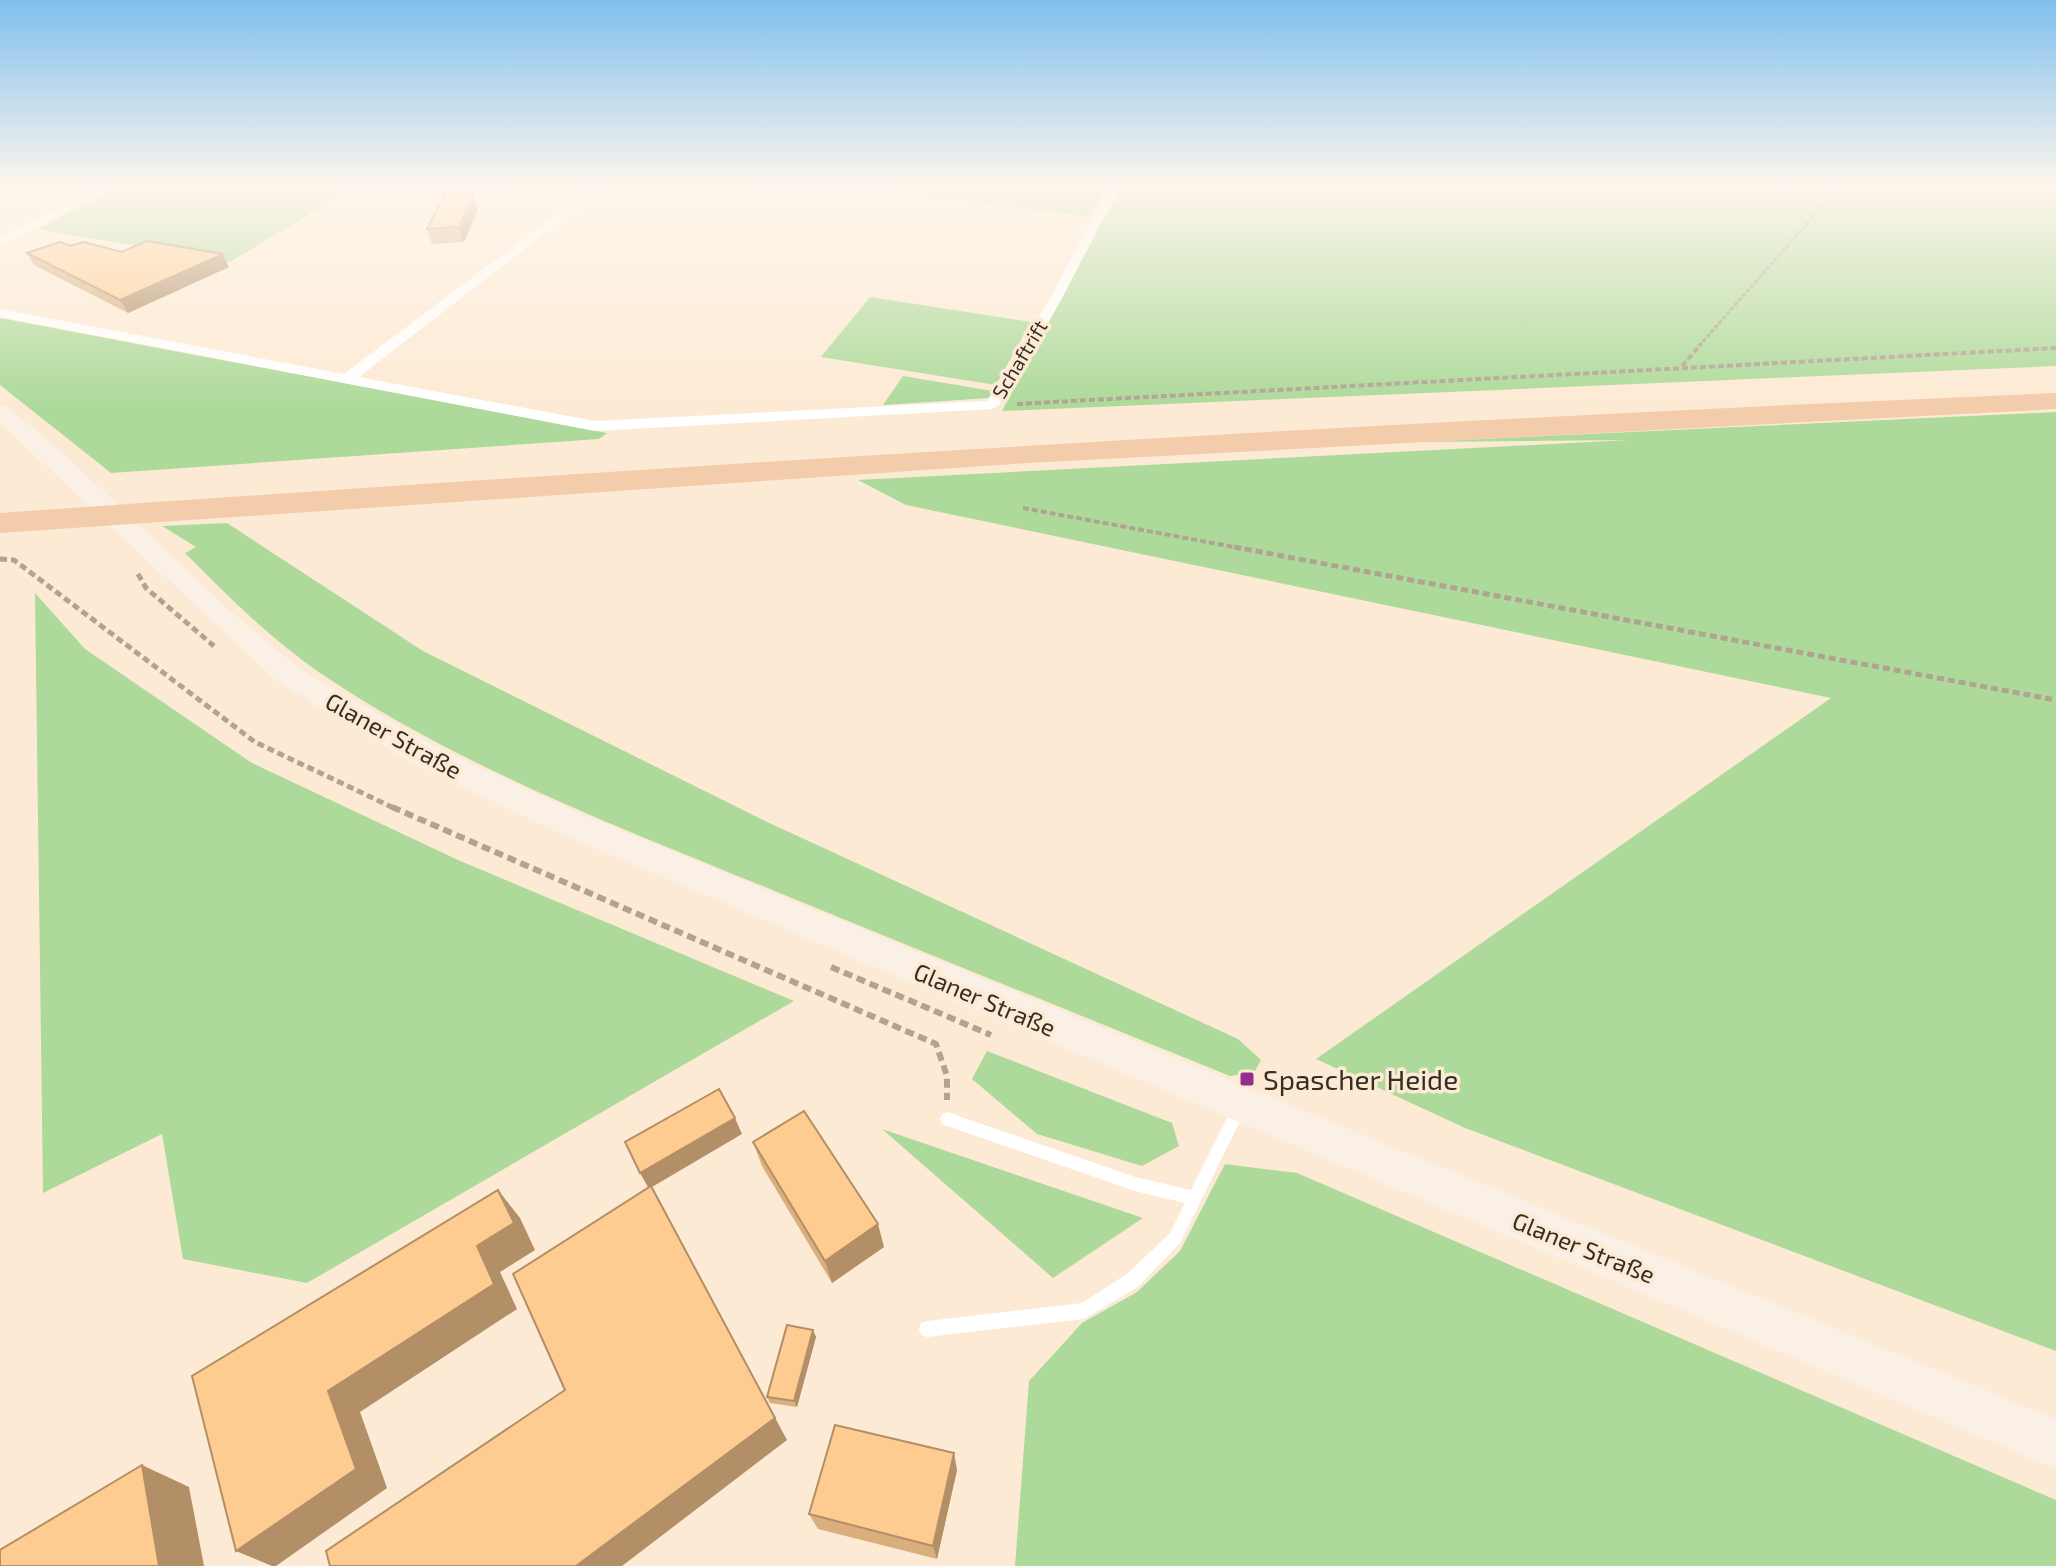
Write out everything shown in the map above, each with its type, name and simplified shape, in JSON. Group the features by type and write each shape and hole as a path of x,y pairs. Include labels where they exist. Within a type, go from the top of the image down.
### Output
{"highway":[{"path":"0,502 667,455 1237,421 2056,382"},
{"path":"0,523 660,475 1261,438 2056,401"}],"street":[{"path":"344,381 505,259"},
{"name":"Schaftrift","path":"992,405 1077,259"},
{"path":"0,313 344,381 617,427 992,405"},
{"name":"Glaner Straße","path":"0,412 60,463 217,614 288,675 419,752 564,821 2056,1444"}],"lane":[{"path":"927,1329 1084,1311 1133,1280 1175,1238 1241,1105"},
{"path":"947,1119 1135,1184 1195,1198"}],"path":[{"path":"1682,366 1776,259"},
{"path":"992,405 2056,348"},
{"path":"1023,508 2056,700"},
{"path":"0,559 14,560 255,742 465,842 936,1044 947,1076 947,1119"}],"green space":[{"path":"1082,259 2056,259 2056,366 1002,411"},
{"path":"870,297 1031,322 996,385 821,357"},
{"path":"0,318 607,433 599,439 111,473 0,385"},
{"path":"903,376 993,391 989,398 883,405"},
{"path":"2056,412 2056,1351 1465,1128 1316,1059 1831,698 906,505 858,480 1628,440 1419,442"},
{"path":"227,523 423,651 765,821 1238,1039 1261,1060 1254,1073 1230,1076 594,816 426,737 320,673 284,646 185,553 196,547 162,526"},
{"path":"35,593 85,649 252,763 458,860 794,1001 307,1283 183,1259 162,1134 43,1193"},
{"path":"987,1051 1172,1123 1179,1146 1142,1166 1037,1134 972,1079"},
{"path":"882,1129 1143,1218 1053,1278"},
{"path":"1225,1164 1297,1173 2056,1500 2056,1566 1015,1566 1029,1381 1082,1323 1137,1292 1180,1251"}],"building":[{"path":"39,259 212,259 120,300"},
{"path":"719,1089 735,1118 640,1173 625,1142"},
{"path":"804,1111 878,1224 825,1261 753,1142"},
{"path":"651,1186 775,1418 576,1566 330,1566 326,1551 565,1390 513,1274"},
{"path":"498,1190 514,1223 477,1246 494,1284 328,1391 356,1469 236,1551 192,1376"},
{"path":"787,1325 813,1330 794,1401 767,1397"},
{"path":"835,1425 954,1453 933,1546 809,1514"},
{"path":"142,1465 159,1566 0,1566 0,1550"}],"place":[{"name":"Spascher Heide","path":"1247,1079"}]}
